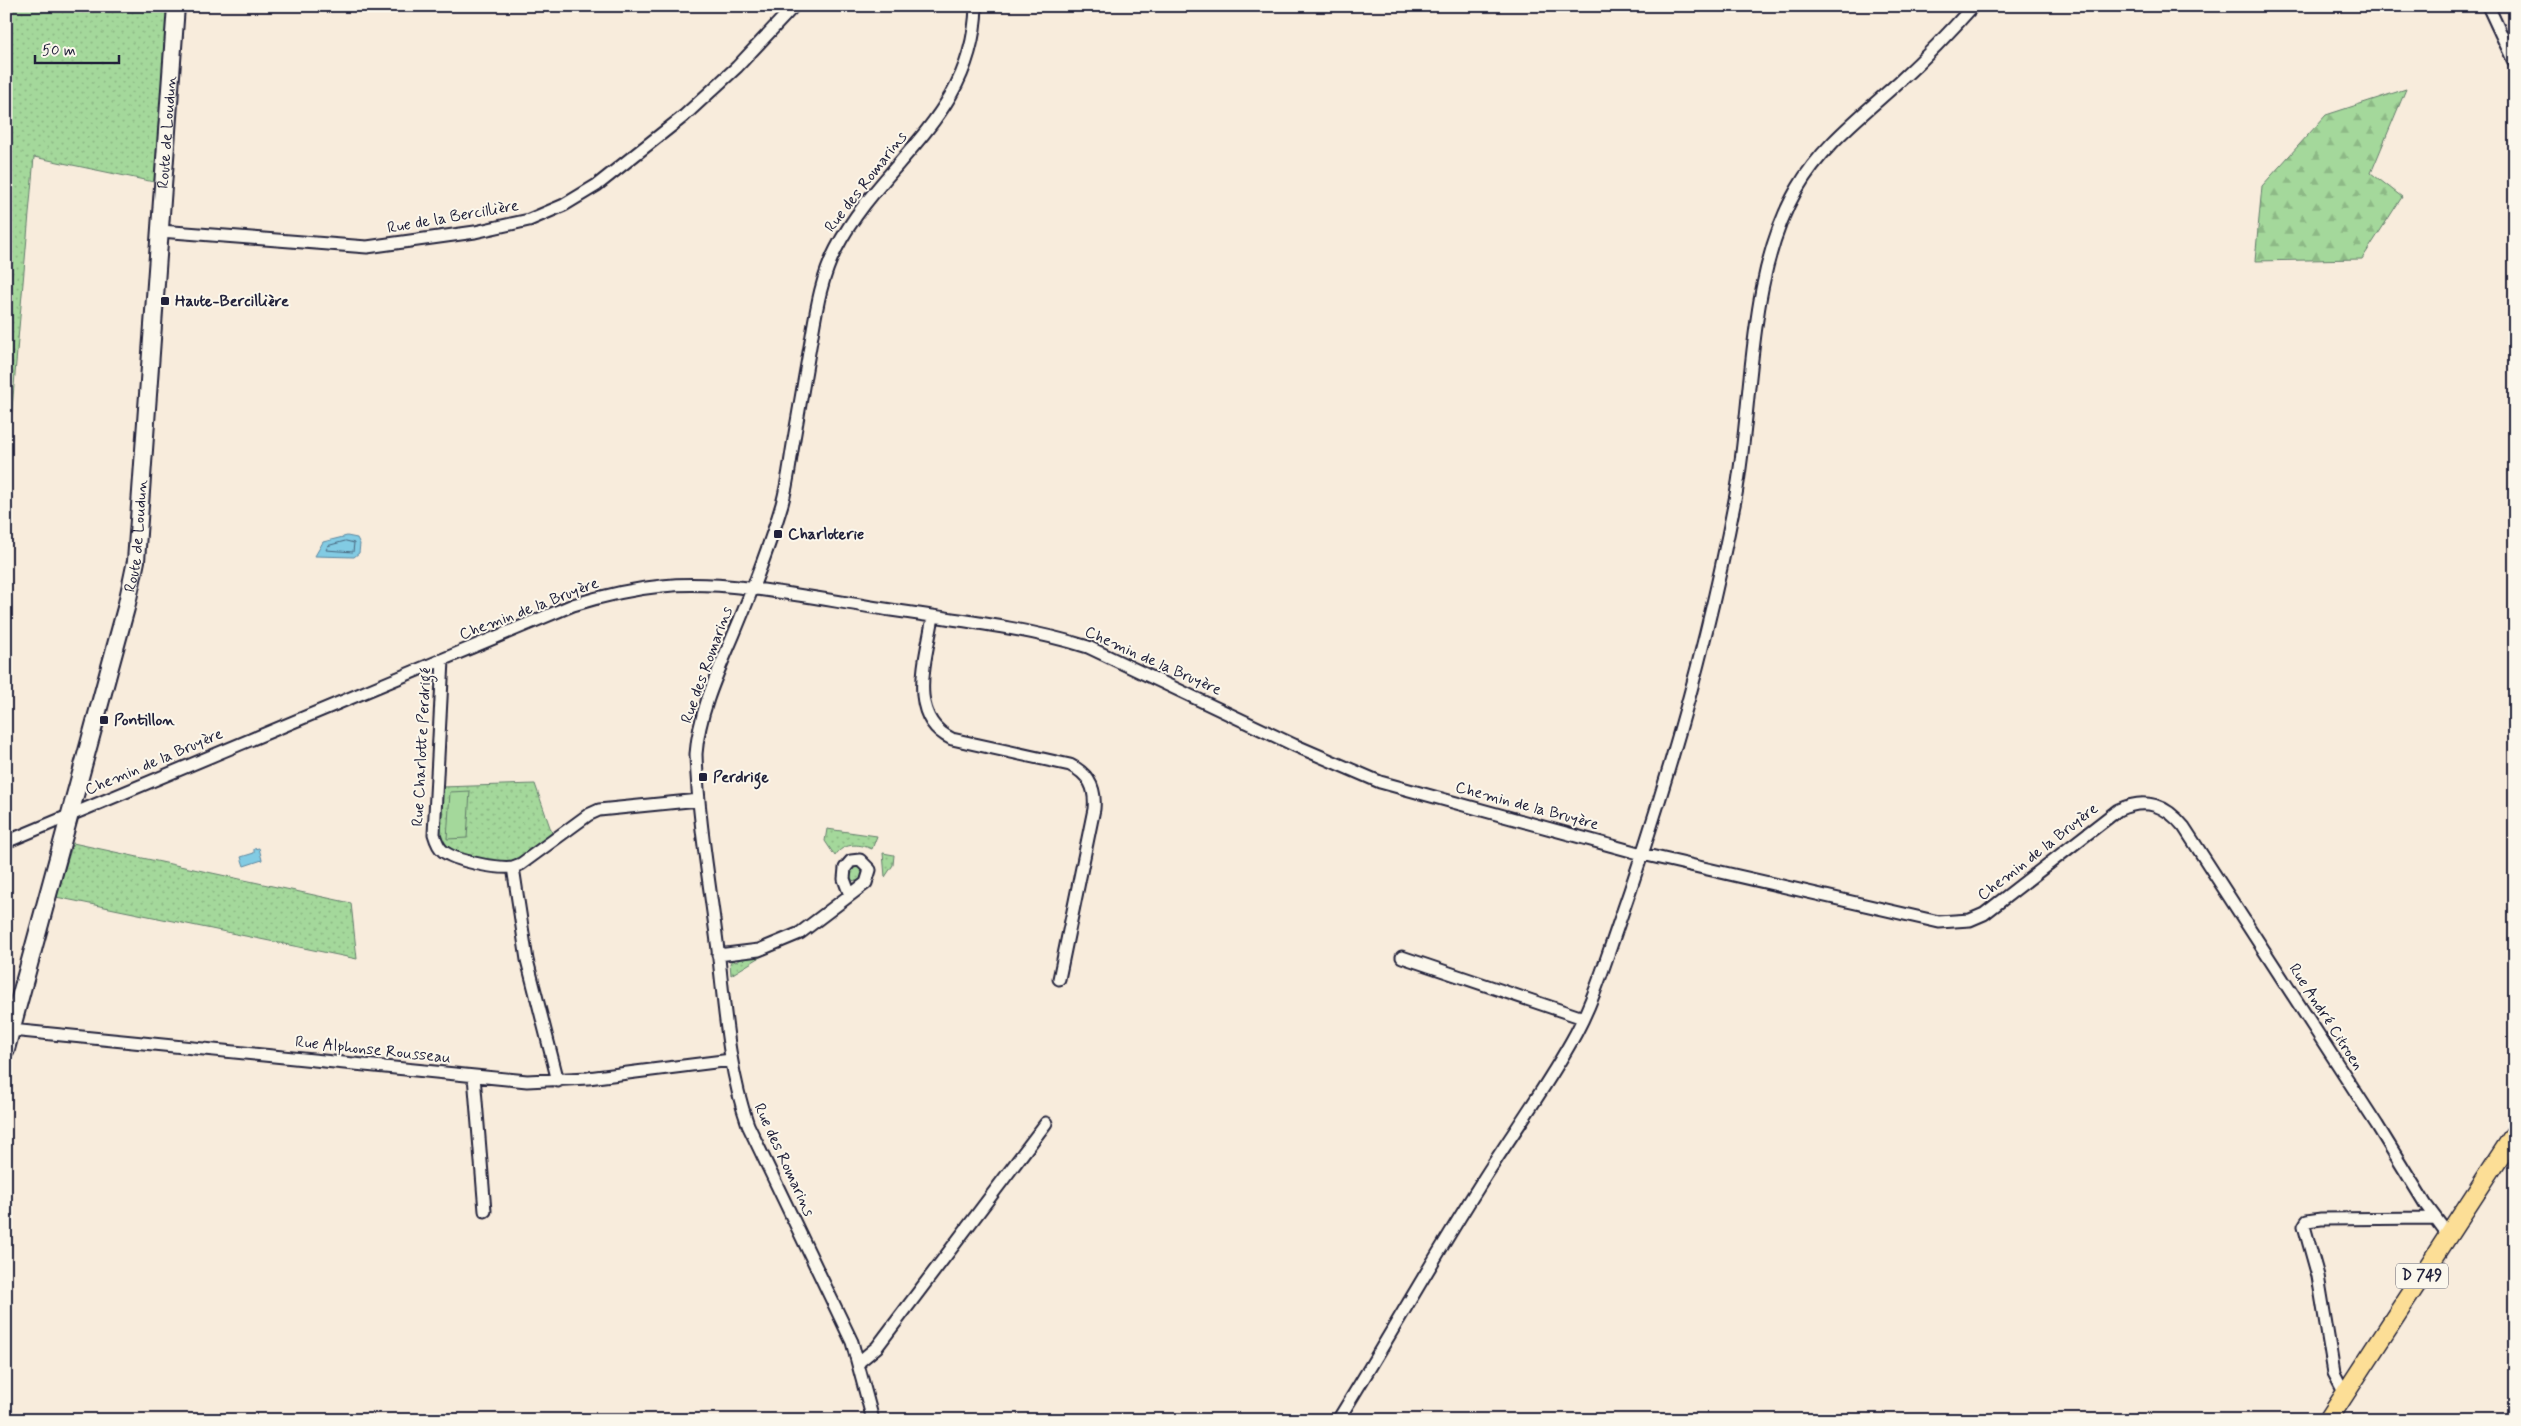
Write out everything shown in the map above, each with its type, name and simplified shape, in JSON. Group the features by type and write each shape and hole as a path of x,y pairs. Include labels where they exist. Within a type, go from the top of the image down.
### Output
{"main road":[{"name":"Route de Loudun","path":"6,1049 126,608 136,561 176,6"},
{"name":"D 749","path":"2328,1420 2515,1133"}],"street":[{"name":"Rue de la Bercillière","path":"160,231 367,247 475,232 529,220 564,205 597,185 684,116 722,83 794,6"},
{"name":"Rue des Romarins","path":"873,1420 859,1362 844,1323 748,1125 740,1102 731,1060 699,800 696,754 700,724 752,590 786,488 818,304 828,264 840,241 859,213 927,131 956,86 972,44 976,6"},
{"path":"1338,1420 1465,1207 1564,1053 1583,1018 1615,936 1642,854 1688,700 1726,544 1743,455 1763,285 1779,226 1798,187 1831,144 1906,76 1973,6"},
{"path":"2488,6 2515,64"},
{"name":"Chemin de la Bruyère","path":"6,842 573,605 600,596 662,586 706,585 933,616 1042,634 1088,647 1294,745 1380,782 1642,854 1904,915 1954,922 1970,920 1997,906 2118,810 2128,805 2147,802 2157,805 2176,817"},
{"path":"933,616 922,688 925,714 932,726 952,739 1070,765 1086,775 1094,789 1094,808 1058,979"},
{"name":"Rue Charlotte Perdrigé","path":"443,660 434,834 436,842 441,850 454,857 497,867 513,867"},
{"path":"558,1080 527,960 513,867 520,864 588,815 600,810 699,800"},
{"name":"Rue André Citroen","path":"2176,817 2372,1117 2434,1218 2448,1236"},
{"path":"718,955 758,950 785,940 813,924 850,896"},
{"path":"1402,957 1583,1018"},
{"name":"Rue Alphonse Rousseau","path":"11,1030 526,1081 558,1080 731,1060"},
{"path":"474,1076 485,1210"},
{"path":"859,1362 877,1348 1046,1122"},
{"path":"2345,1394 2334,1373 2318,1276 2304,1226 2307,1221 2321,1219 2434,1218"}],"green space":[{"path":"6,6 172,6 154,182 34,157 6,477"},
{"path":"2406,89 2371,173 2402,197 2362,259 2255,261 2262,186 2326,115"},
{"path":"535,784 552,833 524,855 514,860 506,861 473,858 452,850 440,838 438,820 441,787"},
{"path":"470,791 467,838 447,839 450,792"},
{"path":"827,829 877,836 872,849 851,845 842,849 835,856 825,841"},
{"path":"73,843 351,903 357,959 56,897"},
{"path":"883,853 894,855 893,865 885,877"},
{"path":"853,865 859,865 864,870 862,879 853,881 848,876 848,870"},
{"path":"762,956 731,975 730,963 732,960 736,962 740,959"}],"water":[{"path":"347,536 357,538 360,544 359,553 354,557 315,556 323,542"},
{"path":"259,848 262,860 244,866 241,857 254,853 254,849"}],"place":[{"name":"Haute-Bercillière","path":"165,301"},
{"name":"Charloterie","path":"778,534"},
{"name":"Pontillon","path":"104,720"},
{"name":"Perdrige","path":"703,777"}]}
